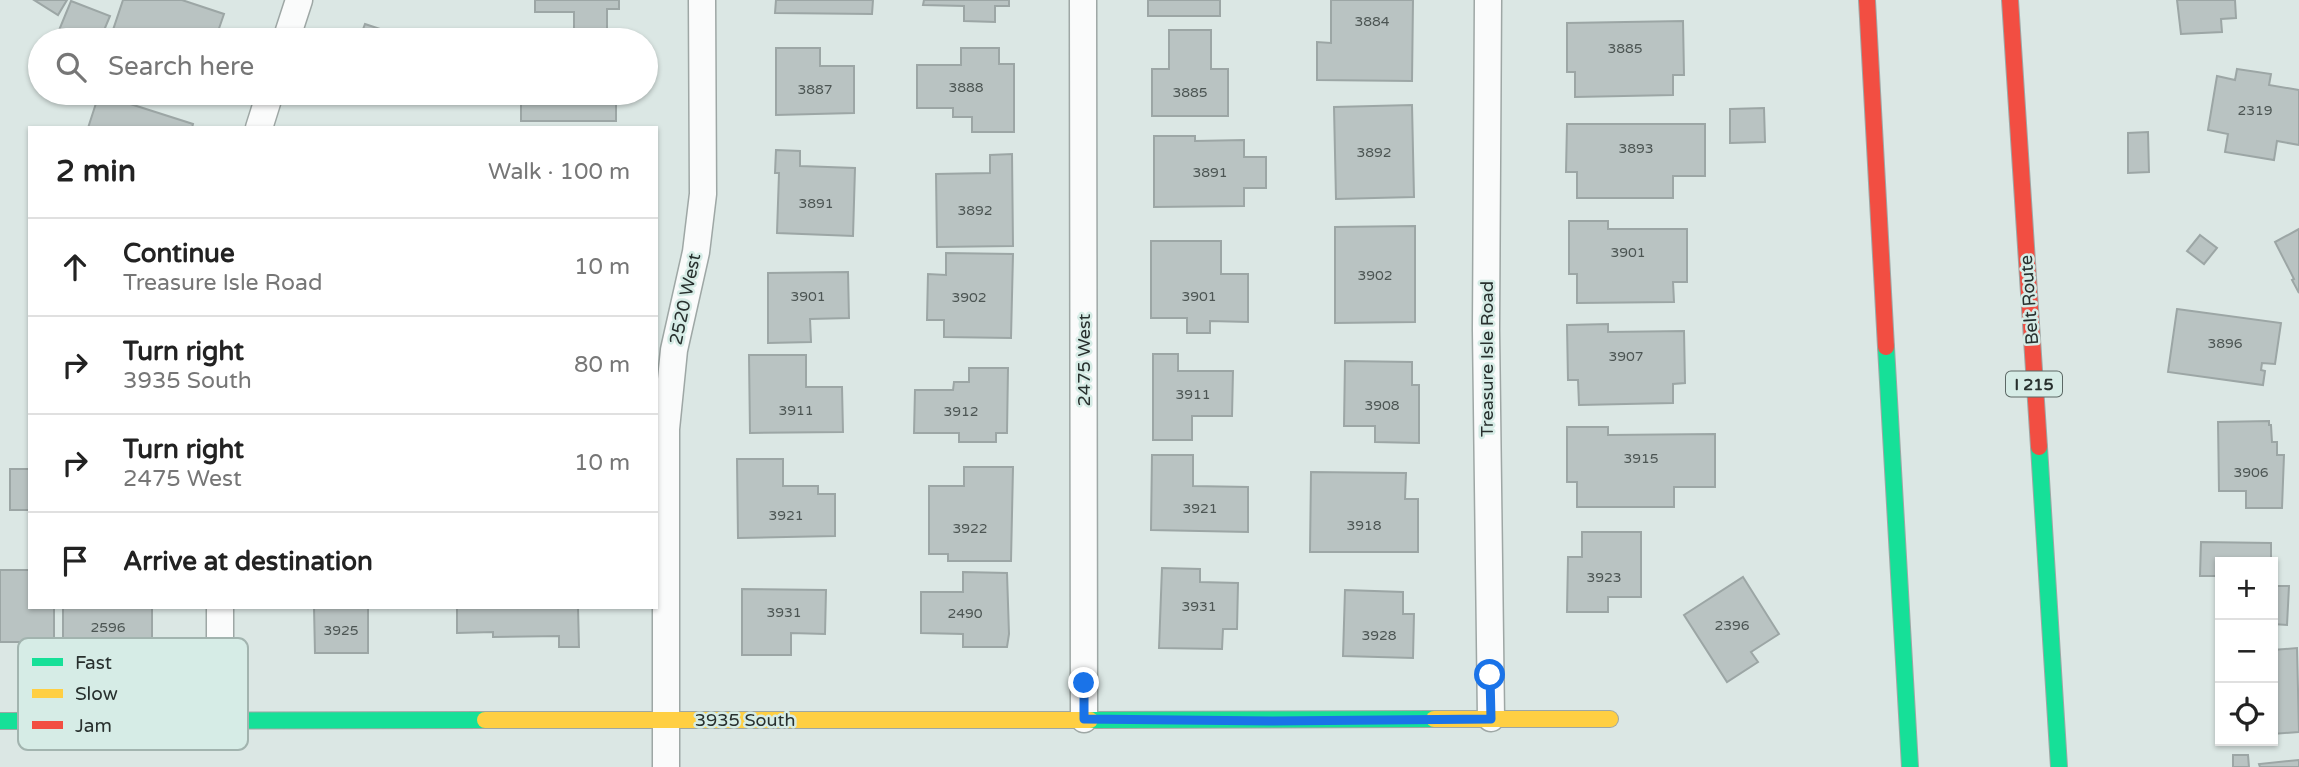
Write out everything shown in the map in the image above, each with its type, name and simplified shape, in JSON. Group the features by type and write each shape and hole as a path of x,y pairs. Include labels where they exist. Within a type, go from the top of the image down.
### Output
{"main road":[{"path":"1867,0 1910,767"},
{"name":"Belt Route","path":"2010,0 2059,767"},
{"name":"3935 South","path":"248,721 1610,719"},
{"name":"3935 South","path":"0,721 18,721"}],"street":[{"path":"290,28 299,0"},
{"name":"2520 West","path":"666,767 666,429 674,351 696,252 703,194 702,0"},
{"name":"2475 West","path":"1083,0 1084,719"},
{"name":"Treasure Isle Road","path":"1488,0 1486,330 1491,719"},
{"path":"260,126 266,105"},
{"path":"220,609 220,638"}],"building":[{"path":"34,0 67,0 58,15"},
{"path":"123,0 182,0 224,14 219,28 114,28"},
{"path":"535,0 619,0 619,9 607,9 607,28 574,28 574,12 535,12"},
{"path":"776,0 873,0 872,14 775,13"},
{"path":"924,0 1009,0 1009,6 995,6 995,22 964,21 964,6 923,5"},
{"path":"1148,0 1220,0 1220,16 1148,16"},
{"path":"1331,0 1413,0 1412,81 1317,80 1317,42 1331,43"},
{"path":"2177,0 2235,0 2236,18 2221,19 2222,32 2181,34"},
{"path":"71,1 110,16 105,28 60,28"},
{"path":"1683,21 1684,75 1673,75 1673,95 1575,97 1575,72 1567,72 1567,23"},
{"path":"1169,30 1211,30 1211,69 1228,69 1228,116 1152,116 1152,69 1169,69"},
{"path":"776,48 820,48 820,66 854,66 854,113 776,115"},
{"path":"961,48 999,48 999,64 1014,64 1014,132 972,132 972,117 953,117 953,108 917,108 917,65 961,65"},
{"path":"2237,69 2271,74 2269,85 2299,90 2299,145 2277,141 2274,160 2225,152 2228,134 2208,130 2217,76 2235,80"},
{"path":"95,105 133,105 193,124 192,126 89,126"},
{"path":"521,105 616,105 616,121 521,121"},
{"path":"1412,105 1414,197 1336,199 1334,107"},
{"path":"1764,108 1765,142 1730,143 1730,109"},
{"path":"1567,124 1705,124 1705,176 1673,176 1673,198 1577,198 1577,172 1566,172"},
{"path":"2148,132 2149,172 2128,173 2128,133"},
{"path":"1154,136 1195,136 1195,141 1244,140 1244,157 1266,157 1266,188 1244,188 1244,206 1154,207"},
{"path":"776,150 800,151 800,166 855,168 853,236 777,233 779,173 775,173"},
{"path":"1012,154 1013,246 937,247 936,174 990,173 990,155"},
{"path":"1569,221 1608,221 1608,229 1687,229 1687,282 1673,282 1674,302 1577,303 1577,274 1569,274"},
{"path":"1415,226 1415,322 1335,323 1335,227"},
{"path":"2299,229 2299,293 2275,242"},
{"path":"2200,235 2217,248 2204,264 2187,251"},
{"path":"1151,241 1221,241 1221,274 1248,274 1248,322 1210,321 1210,333 1187,333 1187,318 1151,318"},
{"path":"946,253 1013,254 1011,338 944,337 944,320 927,320 928,274 946,275"},
{"path":"848,272 849,318 810,319 811,342 768,343 768,273"},
{"path":"2177,309 2281,323 2275,364 2262,363 2261,370 2265,371 2263,385 2168,372"},
{"path":"1608,324 1608,332 1684,331 1685,383 1673,384 1673,403 1579,405 1578,380 1568,380 1567,325"},
{"path":"1153,354 1178,354 1178,371 1233,371 1232,416 1192,416 1192,440 1153,440"},
{"path":"749,355 806,355 806,387 842,387 843,432 750,433"},
{"path":"1345,361 1412,362 1412,385 1419,385 1419,443 1375,442 1375,426 1344,426"},
{"path":"969,368 1008,368 1007,433 996,433 996,442 959,442 959,433 914,433 915,390 953,390 954,382 969,382"},
{"path":"2269,421 2272,442 2277,442 2277,455 2284,455 2282,508 2246,508 2246,491 2219,491 2218,422"},
{"path":"1567,427 1608,427 1608,435 1715,434 1715,487 1674,487 1674,507 1577,507 1577,482 1567,482"},
{"path":"1152,455 1193,455 1193,486 1248,487 1248,532 1151,530"},
{"path":"737,459 783,459 783,486 818,486 818,494 835,494 835,536 738,538"},
{"path":"964,467 1013,467 1011,561 948,561 948,554 929,554 929,486 964,486"},
{"path":"10,469 28,469 28,510 10,510"},
{"path":"1311,472 1406,473 1405,499 1418,499 1418,552 1310,552"},
{"path":"1582,532 1641,532 1641,597 1608,597 1608,612 1567,612 1568,557 1582,557"},
{"path":"2201,542 2271,543 2271,557 2215,557 2215,576 2200,576"},
{"path":"1162,568 1200,569 1200,582 1238,583 1237,629 1223,629 1222,649 1159,648"},
{"path":"0,570 28,570 28,609 54,609 54,638 18,638 18,642 0,642"},
{"path":"963,572 1007,573 1007,647 963,647 963,634 921,633 921,592 963,592"},
{"path":"1743,577 1779,634 1751,652 1758,662 1727,682 1684,615"},
{"path":"2278,586 2289,586 2287,625 2278,624"},
{"path":"742,589 826,590 825,634 791,633 791,655 742,655"},
{"path":"1345,590 1403,592 1403,614 1414,614 1413,658 1343,656"},
{"path":"63,609 152,609 152,638 63,638"},
{"path":"314,609 368,609 368,653 315,653"},
{"path":"457,609 578,609 579,647 559,647 559,636 493,637 493,632 457,633"},
{"path":"2297,648 2299,732 2278,734 2278,650"},
{"path":"2233,755 2248,755 2249,767 2233,767"},
{"path":"2299,760 2299,767 2260,767 2259,764"}],"traffic: fast":[{"path":"1886,347 1910,767"},
{"path":"2039,447 2059,767"},
{"path":"1090,720 1434,719"},
{"path":"248,720 485,720"},
{"path":"0,721 18,721"}],"traffic: slow":[{"path":"1434,719 1610,719"},
{"path":"485,720 1090,720"}],"traffic: jam":[{"path":"1867,0 1886,347"},
{"path":"2010,0 2039,447"}],"route":[{"path":"1084,683 1084,719 1491,719 1490,675"}]}
